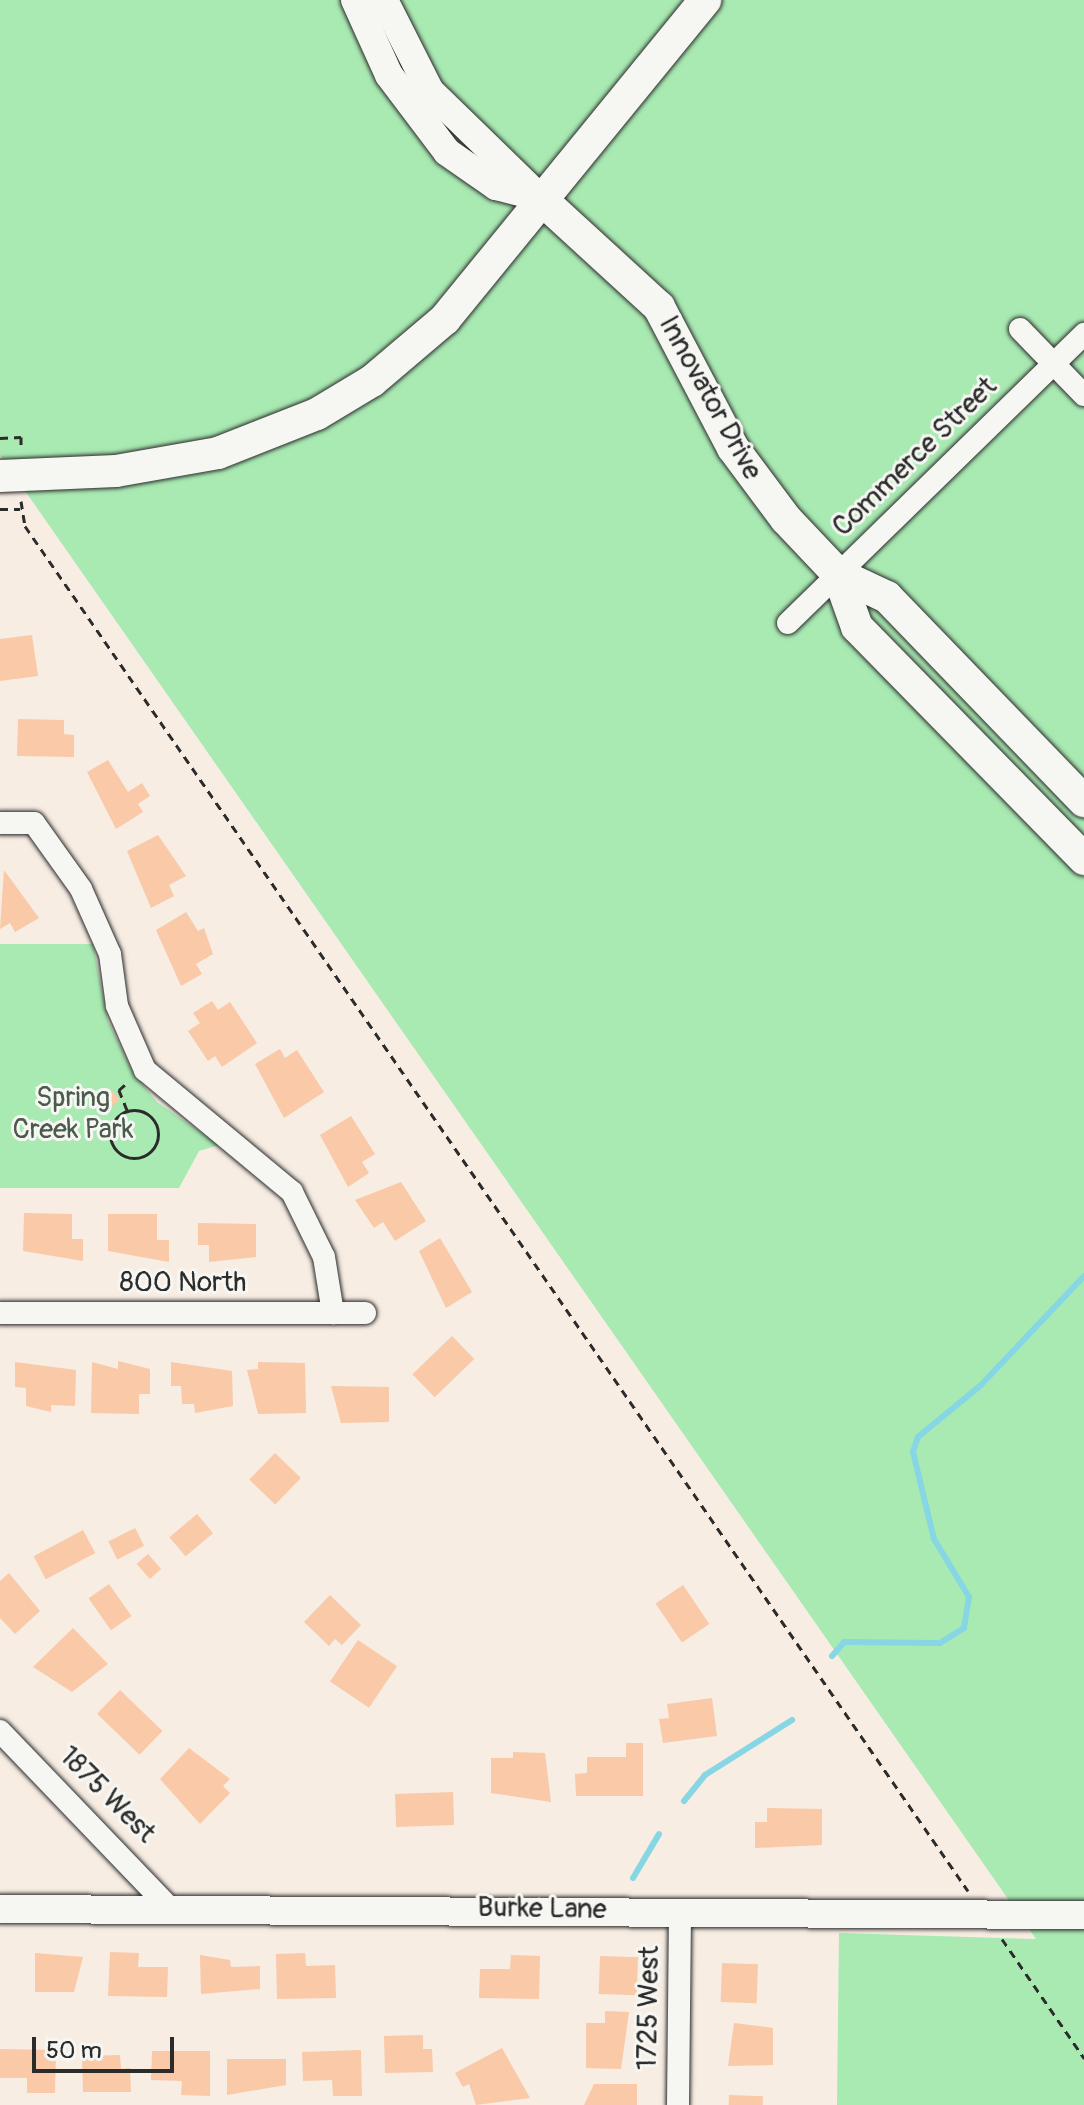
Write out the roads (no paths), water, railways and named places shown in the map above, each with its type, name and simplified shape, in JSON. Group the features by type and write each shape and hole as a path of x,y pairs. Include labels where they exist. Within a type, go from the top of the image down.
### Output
{"main road":[{"path":"0,476 184,461 317,414 422,341 705,0"},
{"name":"Innovator Drive","path":"539,197 659,307 749,473 838,574 857,627 1084,859"},
{"name":"Innovator Drive","path":"838,574 887,597 1084,801"}],"street":[{"name":"Innovator Drive","path":"355,0 389,75 447,152 496,186 539,197"},
{"name":"Innovator Drive","path":"384,0 430,91 539,197"},
{"path":"1020,329 1084,395"},
{"name":"Commerce Street","path":"788,623 1084,334"},
{"path":"0,823 34,823 98,923 117,1006 145,1070 292,1192 324,1257 333,1313"},
{"name":"800 North","path":"0,1313 365,1313"},
{"name":"1875 West","path":"0,1731 168,1906"},
{"name":"Burke Lane","path":"0,1909 168,1906 1084,1915"},
{"name":"1725 West","path":"678,2105 680,1911"}],"waterway":[{"path":"832,1656 844,1642 940,1643 964,1628 969,1597 934,1539 913,1452 918,1437 981,1385 1084,1276"},
{"path":"684,1801 705,1775 792,1720"},
{"path":"633,1878 659,1834"}],"park label":[{"name":"Spring Creek Park","path":"73,1114"}]}
